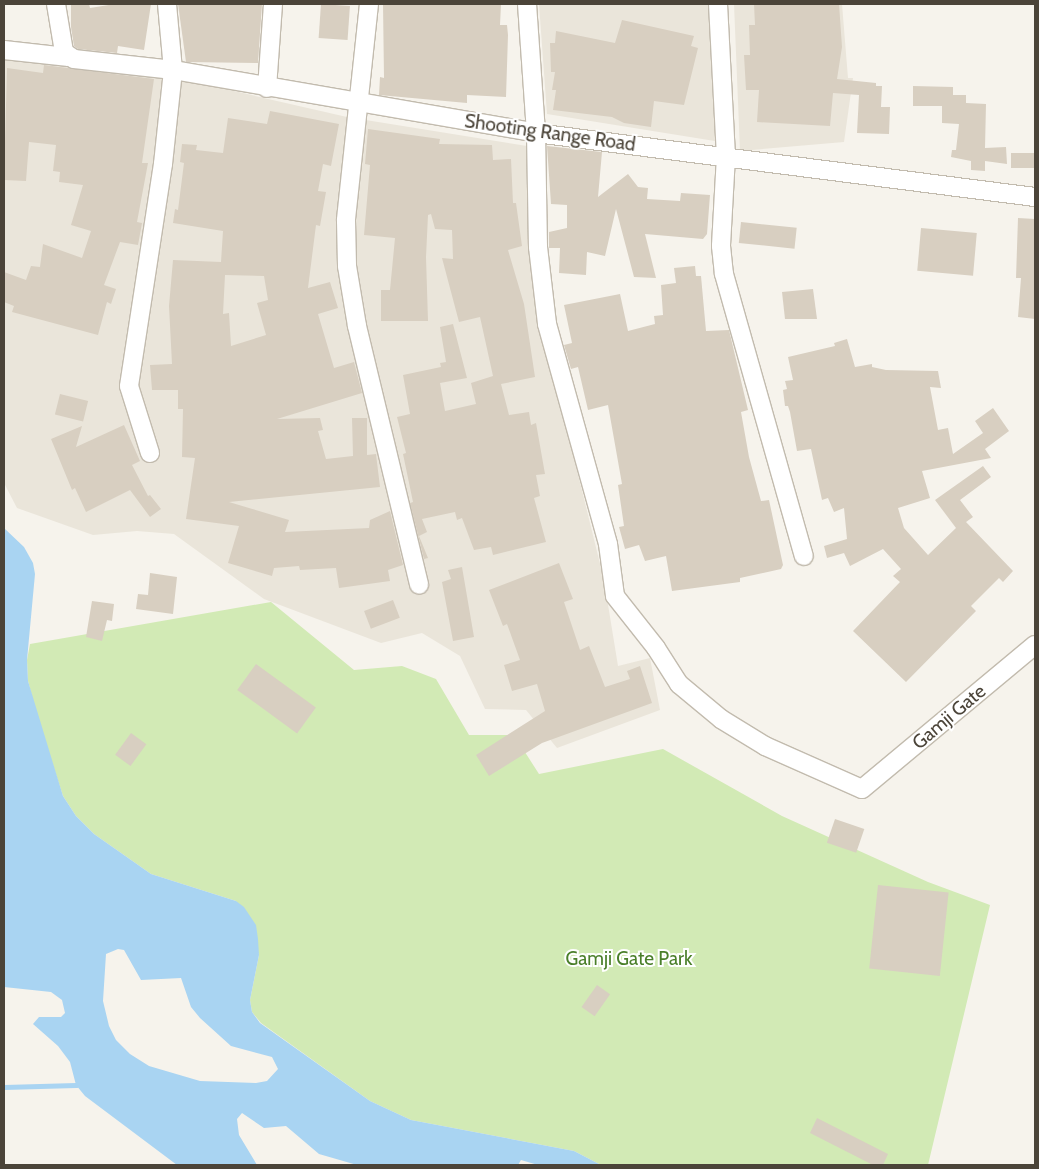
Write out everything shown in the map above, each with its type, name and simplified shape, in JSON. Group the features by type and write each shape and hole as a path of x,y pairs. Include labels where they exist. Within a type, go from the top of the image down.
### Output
{"street":[{"path":"56,4 67,57"},
{"path":"150,453 128,386 163,164 173,70 167,4"},
{"path":"267,88 273,4"},
{"path":"369,4 360,104 346,221 347,266 357,326 419,585"},
{"path":"527,4 536,133"},
{"path":"718,4 726,156 721,246 724,274 804,556"},
{"name":"Shooting Range Road","path":"4,50 173,70 267,88 536,133 1035,197"},
{"name":"Gamji Gate","path":"536,133 538,247 547,324 608,544 616,596 656,648 679,684 721,719 765,746 862,789 1035,646"}],"shaded area":[{"path":"539,4 711,4 721,142 547,114"},
{"path":"734,4 842,4 848,78 853,78 844,142 740,151"},
{"path":"4,55 164,75 347,117 527,146 545,340 604,580 618,666 650,658 660,710 557,748 526,710 485,709 460,656 422,633 381,643 264,599 174,534 137,531 93,535 17,508 4,483"}],"green space":[{"name":"Gamji Gate Park","path":"271,602 354,670 402,666 436,679 469,735 514,735 539,774 663,749 782,816 928,882 990,905 928,1165 601,1165 574,1151 411,1120 370,1101 261,1023 252,1012 250,1000 259,955 236,901 151,874 94,834 76,816 63,796 38,719 28,681 27,660 30,644"}],"water":[{"path":"4,528 24,547 33,563 35,574 27,660 28,681 63,796 76,816 94,834 151,874 236,901 244,907 256,925 258,939 259,955 250,1000 252,1012 260,1023 370,1101 411,1120 574,1151 601,1165 538,1165 521,1160 518,1165 357,1165 319,1154 286,1126 264,1128 242,1113 237,1119 239,1135 257,1165 177,1165 85,1096 76,1085 70,1062 58,1046 33,1024 39,1017 61,1017 65,1013 62,1000 51,992 4,987","holes":["118,949 124,950 141,980 181,978 191,1007 200,1018 231,1046 272,1057 278,1069 267,1081 256,1083 200,1081 149,1066 130,1054 116,1040 109,1026 103,1001 106,954"]}],"building":[{"path":"71,4 89,4 90,8 115,4 151,4 144,50 118,46 117,53 78,49 74,46 71,27"},
{"path":"178,4 262,4 258,63 186,62"},
{"path":"321,4 350,6 348,40 319,38"},
{"path":"383,4 501,4 500,25 507,25 508,35 506,97 467,95 467,103 379,95 380,77 384,78"},
{"path":"754,4 839,4 842,47 837,79 876,83 876,86 882,86 881,107 890,107 889,134 857,133 859,95 833,93 830,126 757,122 759,90 746,90 744,55 750,55 749,25 755,25"},
{"path":"622,20 694,36 691,46 698,48 684,105 654,101 651,127 624,123 612,117 553,110 556,90 552,90 555,72 551,72 550,43 555,43 556,31 615,43"},
{"path":"44,65 154,79 142,163 148,163 137,222 142,223 138,245 120,242 104,285 116,289 111,304 107,302 98,335 12,312 14,306 4,302 4,272 26,280 31,266 40,267 43,244 82,258 91,231 71,225 83,185 59,182 60,172 53,171 56,145 29,142 26,181 4,180 7,68 43,73"},
{"path":"913,86 953,87 953,95 966,95 966,103 986,104 985,148 1006,147 1007,164 985,161 985,171 971,170 971,161 951,157 952,150 956,150 959,124 942,123 942,106 913,106"},
{"path":"270,111 339,124 331,166 323,164 318,191 326,192 320,226 316,225 308,288 330,282 338,308 318,314 334,368 354,362 362,393 277,419 320,418 323,430 318,431 326,459 353,456 352,418 367,418 367,455 376,454 380,487 229,502 289,520 285,532 369,528 370,520 390,511 403,565 388,570 390,581 339,588 336,568 300,570 299,566 274,568 272,576 228,563 239,526 186,519 195,458 182,457 183,409 178,409 178,390 152,390 150,365 172,364 169,306 173,260 221,262 223,231 173,223 175,209 178,210 184,163 180,162 182,144 197,145 196,150 223,153 228,118 267,124","holes":["225,275 264,276 268,300 257,303 266,335 231,346 229,313 223,314"]},
{"path":"368,129 440,139 439,144 492,145 493,160 511,159 513,203 516,203 522,246 508,250 524,304 535,377 501,384 509,415 529,412 531,425 536,423 545,474 536,475 540,496 534,498 546,542 493,555 491,547 474,550 462,518 457,520 455,512 422,519 427,532 419,536 428,558 424,559 410,503 413,502 403,454 406,453 397,417 410,414 403,375 441,367 440,363 446,362 440,327 453,324 467,378 440,383 445,411 476,404 471,383 493,376 480,317 459,322 442,258 453,259 452,230 435,229 431,214 428,215 426,257 428,321 381,321 381,290 390,290 395,238 364,235 370,165 365,164"},
{"path":"547,146 602,152 598,197 628,174 638,187 648,188 647,199 680,201 681,193 710,195 707,234 703,239 645,234 656,278 634,277 616,209 605,256 587,252 586,275 559,273 560,248 549,248 549,232 567,228 567,205 551,204"},
{"path":"1011,153 1035,153 1035,168 1011,168"},
{"path":"1018,218 1035,219 1035,319 1018,317 1021,278 1016,278"},
{"path":"741,222 797,228 794,249 739,243"},
{"path":"921,228 977,233 973,276 917,271"},
{"path":"695,266 696,276 701,276 706,331 729,330 748,410 741,412 749,457 761,501 769,500 783,565 781,569 740,578 740,582 672,591 666,556 645,561 639,545 625,549 619,527 624,526 618,485 622,484 608,405 588,410 578,367 571,369 564,345 572,343 564,305 620,294 628,331 655,324 654,316 663,315 661,285 676,283 674,268"},
{"path":"813,289 817,319 785,319 782,292"},
{"path":"847,339 855,367 872,364 872,367 886,370 938,371 941,388 930,387 938,430 948,428 953,454 983,433 975,421 993,408 1009,431 985,449 991,458 922,471 930,498 898,508 904,528 928,555 956,528 935,500 983,466 991,477 960,500 973,517 966,522 1013,571 1003,582 999,578 971,606 976,611 906,682 853,631 900,582 893,576 901,569 883,549 850,566 844,553 827,558 824,546 847,539 844,508 834,512 828,498 822,500 811,449 797,451 790,412 788,406 785,406 783,390 787,389 785,381 793,380 788,357 835,346 834,343"},
{"path":"60,394 88,401 83,421 55,414"},
{"path":"124,425 140,461 132,465 148,496 150,495 161,509 150,517 130,490 86,512 75,488 72,490 51,439 82,426 76,447"},
{"path":"559,563 573,599 564,602 580,650 589,646 605,687 630,679 627,671 640,666 652,703 542,743 489,776 476,755 545,711 537,684 512,691 504,665 520,660 507,624 503,626 489,590"},
{"path":"462,567 474,637 453,641 442,582 451,579 448,570"},
{"path":"150,573 177,577 173,614 136,609 138,594 148,595"},
{"path":"393,600 400,618 371,629 364,611"},
{"path":"92,601 114,604 112,621 107,620 102,641 86,637"},
{"path":"256,664 316,707 297,733 237,690"},
{"path":"131,733 146,744 131,766 115,755"},
{"path":"835,819 864,829 856,853 827,843"},
{"path":"878,885 949,892 940,976 869,969"},
{"path":"597,985 610,994 595,1016 582,1007"},
{"path":"817,1118 888,1154 883,1165 873,1165 810,1133"}],"waterway":[{"path":"4,1087 76,1085"}]}
